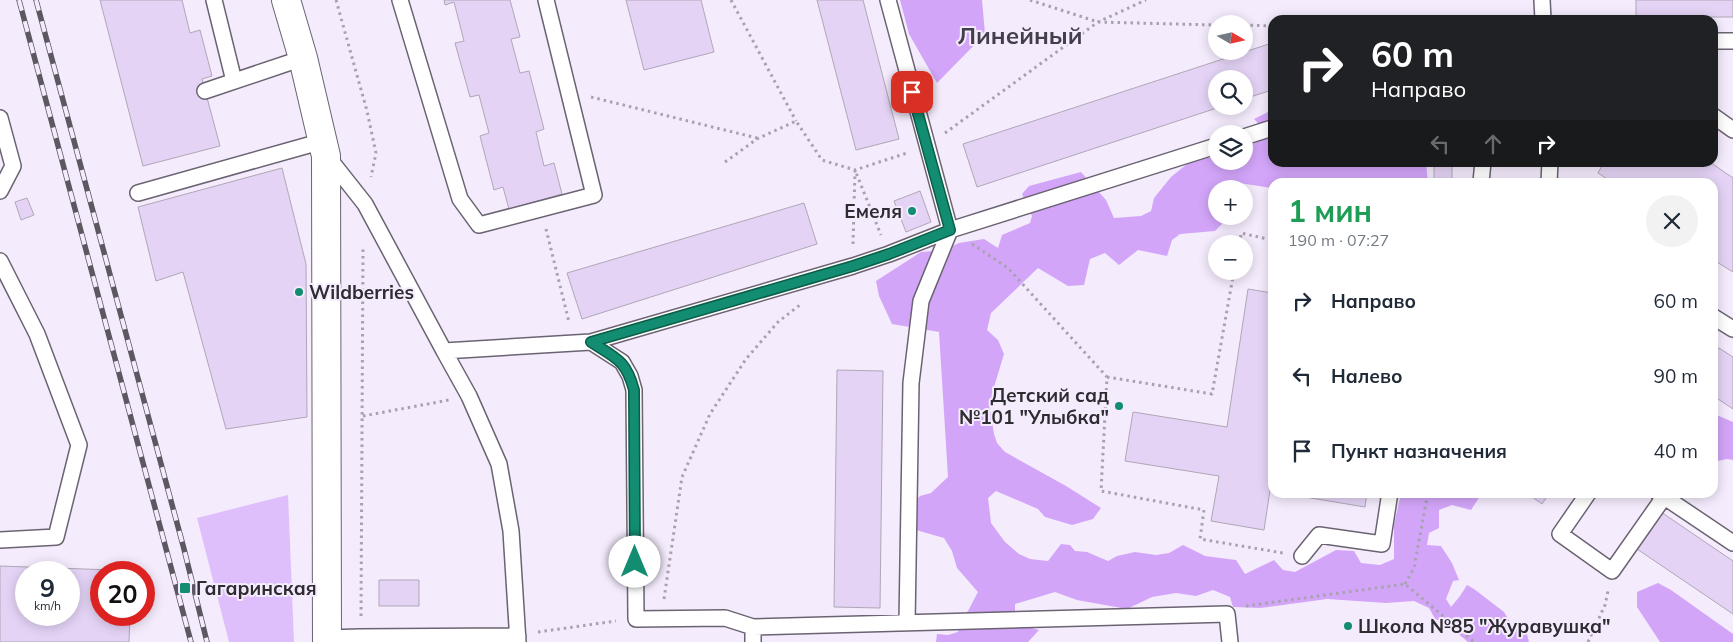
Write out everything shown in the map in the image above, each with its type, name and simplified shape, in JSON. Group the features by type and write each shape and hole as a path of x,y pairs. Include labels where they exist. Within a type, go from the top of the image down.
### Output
{"street":[{"path":"286,0 303,58 324,148 326,640"}],"lane":[{"path":"214,0 234,81"},
{"path":"400,0 460,199 479,225 594,195 567,92 546,0"},
{"path":"888,0 926,147 950,230 921,301 911,383 907,623"},
{"path":"1542,0 1543,15"},
{"path":"1718,41 1733,41"},
{"path":"205,91 303,58"},
{"path":"0,118 13,166 0,191"},
{"path":"1718,120 1733,130"},
{"path":"1253,134 1268,129"},
{"path":"138,193 324,148 365,204 469,396 500,464 511,531 518,639 360,637 326,640"},
{"path":"444,351 591,342 853,266 950,230 1208,149"},
{"path":"0,261 37,334 79,444 56,537 0,540"},
{"path":"1718,320 1733,329"},
{"path":"591,342 622,362 630,376 634,390 636,619 725,618 753,635 907,623 1226,614 1230,642"},
{"path":"1302,556 1320,534 1382,544 1389,498"},
{"path":"1585,498 1560,534 1612,571 1658,498"},
{"path":"1665,498 1733,543"}],"path":[{"path":"336,0 367,111 376,153 365,204 362,260 362,579 360,637"},
{"path":"732,0 796,121 822,160 855,170 926,147 1098,22 1146,0"},
{"path":"1030,0 1098,22 1208,25"},
{"path":"1253,25 1268,26"},
{"path":"567,92 758,139"},
{"path":"725,162 758,139 796,121"},
{"path":"855,170 889,254"},
{"path":"853,266 855,170"},
{"path":"546,229 574,342"},
{"path":"950,230 1008,268 1107,377 1212,394 1232,280"},
{"path":"1253,236 1268,239"},
{"path":"661,620 682,477 710,414 746,359 778,322 808,299"},
{"path":"1107,377 1101,491 1204,510 1200,539 1302,556"},
{"path":"362,416 469,396"},
{"path":"1404,584 1414,568 1427,498"},
{"path":"1226,614 1249,605 1404,584 1474,642"},
{"path":"1588,642 1606,604"},
{"path":"518,639 565,627 636,619"}],"shaded area":[{"path":"900,0 982,0 985,34 937,83 909,34"},
{"path":"1268,112 1268,134 1254,119"},
{"path":"1268,137 1268,167 1426,167 1428,178 1268,178 1268,187 1253,185 1253,180 1208,180 1208,225 1221,225 1215,231 1180,234 1172,240 1167,256 1138,250 1119,265 1105,253 1090,259 1084,285 1068,286 1038,268 991,313 987,330 998,340 1004,354 994,387 998,398 989,405 994,434 997,443 1005,452 1101,508 1093,519 1072,525 1045,517 1038,509 996,491 988,498 991,523 1005,542 1019,554 1030,559 1048,561 1061,544 1070,545 1075,551 1087,552 1108,561 1117,556 1135,552 1156,555 1169,553 1183,545 1205,556 1236,560 1245,574 1274,560 1283,570 1295,572 1336,550 1354,551 1361,563 1380,565 1394,559 1394,525 1400,498 1479,498 1471,510 1452,505 1439,510 1439,528 1429,533 1427,545 1441,546 1452,563 1459,580 1453,581 1446,599 1451,607 1467,585 1504,612 1512,625 1527,634 1529,642 1468,642 1445,623 1435,619 1429,608 1414,601 1386,603 1327,599 1260,608 1233,607 1230,597 1213,590 1196,596 1176,593 1152,597 1127,609 1077,600 1055,592 1015,604 1015,623 1039,630 1028,642 936,642 937,634 948,635 958,632 960,617 968,611 978,592 957,568 952,551 944,538 916,530 913,504 920,496 931,493 948,477 939,332 892,324 879,296 876,281 921,252 944,250 959,243 984,239 998,248 1002,235 1030,223 1032,216 1022,194 1029,186 1081,172 1106,200 1114,218 1141,216 1151,211 1154,198 1171,177 1192,160 1208,158 1208,170 1253,170 1253,144"},
{"path":"1718,416 1733,422 1733,460 1718,461"},
{"path":"288,495 294,642 229,642 197,518"},
{"path":"1658,583 1671,590 1733,634 1733,642 1660,642 1637,607 1637,592"}],"building":[{"path":"100,0 182,0 190,33 200,30 212,76 202,79 220,146 143,166"},
{"path":"444,0 510,0 520,37 511,39 520,73 529,71 544,129 536,132 544,166 554,163 562,194 509,209 503,187 494,190 480,136 489,133 479,95 470,97 455,43 464,41 454,2 445,5"},
{"path":"626,0 701,0 714,52 644,70"},
{"path":"817,0 863,0 899,139 856,150"},
{"path":"1636,0 1733,0 1733,17 1718,17 1718,15 1636,15"},
{"path":"1268,44 1268,91 1253,96 1253,70 1208,70 1208,111 977,187 963,144 1220,60 1253,60 1253,49"},
{"path":"1434,167 1452,167 1452,178 1434,178"},
{"path":"1601,167 1717,167 1733,178 1733,272 1718,263 1718,178 1606,178 1598,173"},
{"path":"282,168 306,264 307,417 226,429 183,272 156,281 138,207"},
{"name":"Емеля","path":"920,191 931,222 906,232 894,201"},
{"path":"27,198 34,215 21,220 15,202"},
{"path":"804,203 817,244 582,319 567,273"},
{"path":"1248,289 1268,292 1269,498 1264,530 1211,521 1219,476 1125,461 1133,412 1227,427"},
{"path":"1719,348 1733,357 1733,409 1718,399"},
{"path":"837,370 883,371 880,608 834,607"},
{"path":"1311,498 1366,498 1365,507"},
{"path":"1534,498 1546,498 1542,504"},
{"path":"1661,512 1733,561 1733,614 1637,549"},
{"path":"0,566 15,567 15,626 80,626 80,569 90,569 90,626 130,626 129,642 0,642"},
{"path":"379,580 419,580 419,606 379,606"}],"railway":[{"path":"19,0 191,642"},
{"path":"36,0 184,549 207,642"}],"place":[{"name":"Емеля","path":"912,211"},
{"name":"Wildberries","path":"299,292"},
{"name":"Детский сад №101 \"Улыбка\"","path":"1119,406"},
{"name":"Гагаринская","path":"185,588"},
{"name":"Школа №85 \"Журавушка\"","path":"1348,626"}],"district":[{"name":"Линейный","path":"1020,35"}],"route":[{"path":"635,562 634,390 630,376 622,362 591,342 853,266 950,230 912,92"}]}
